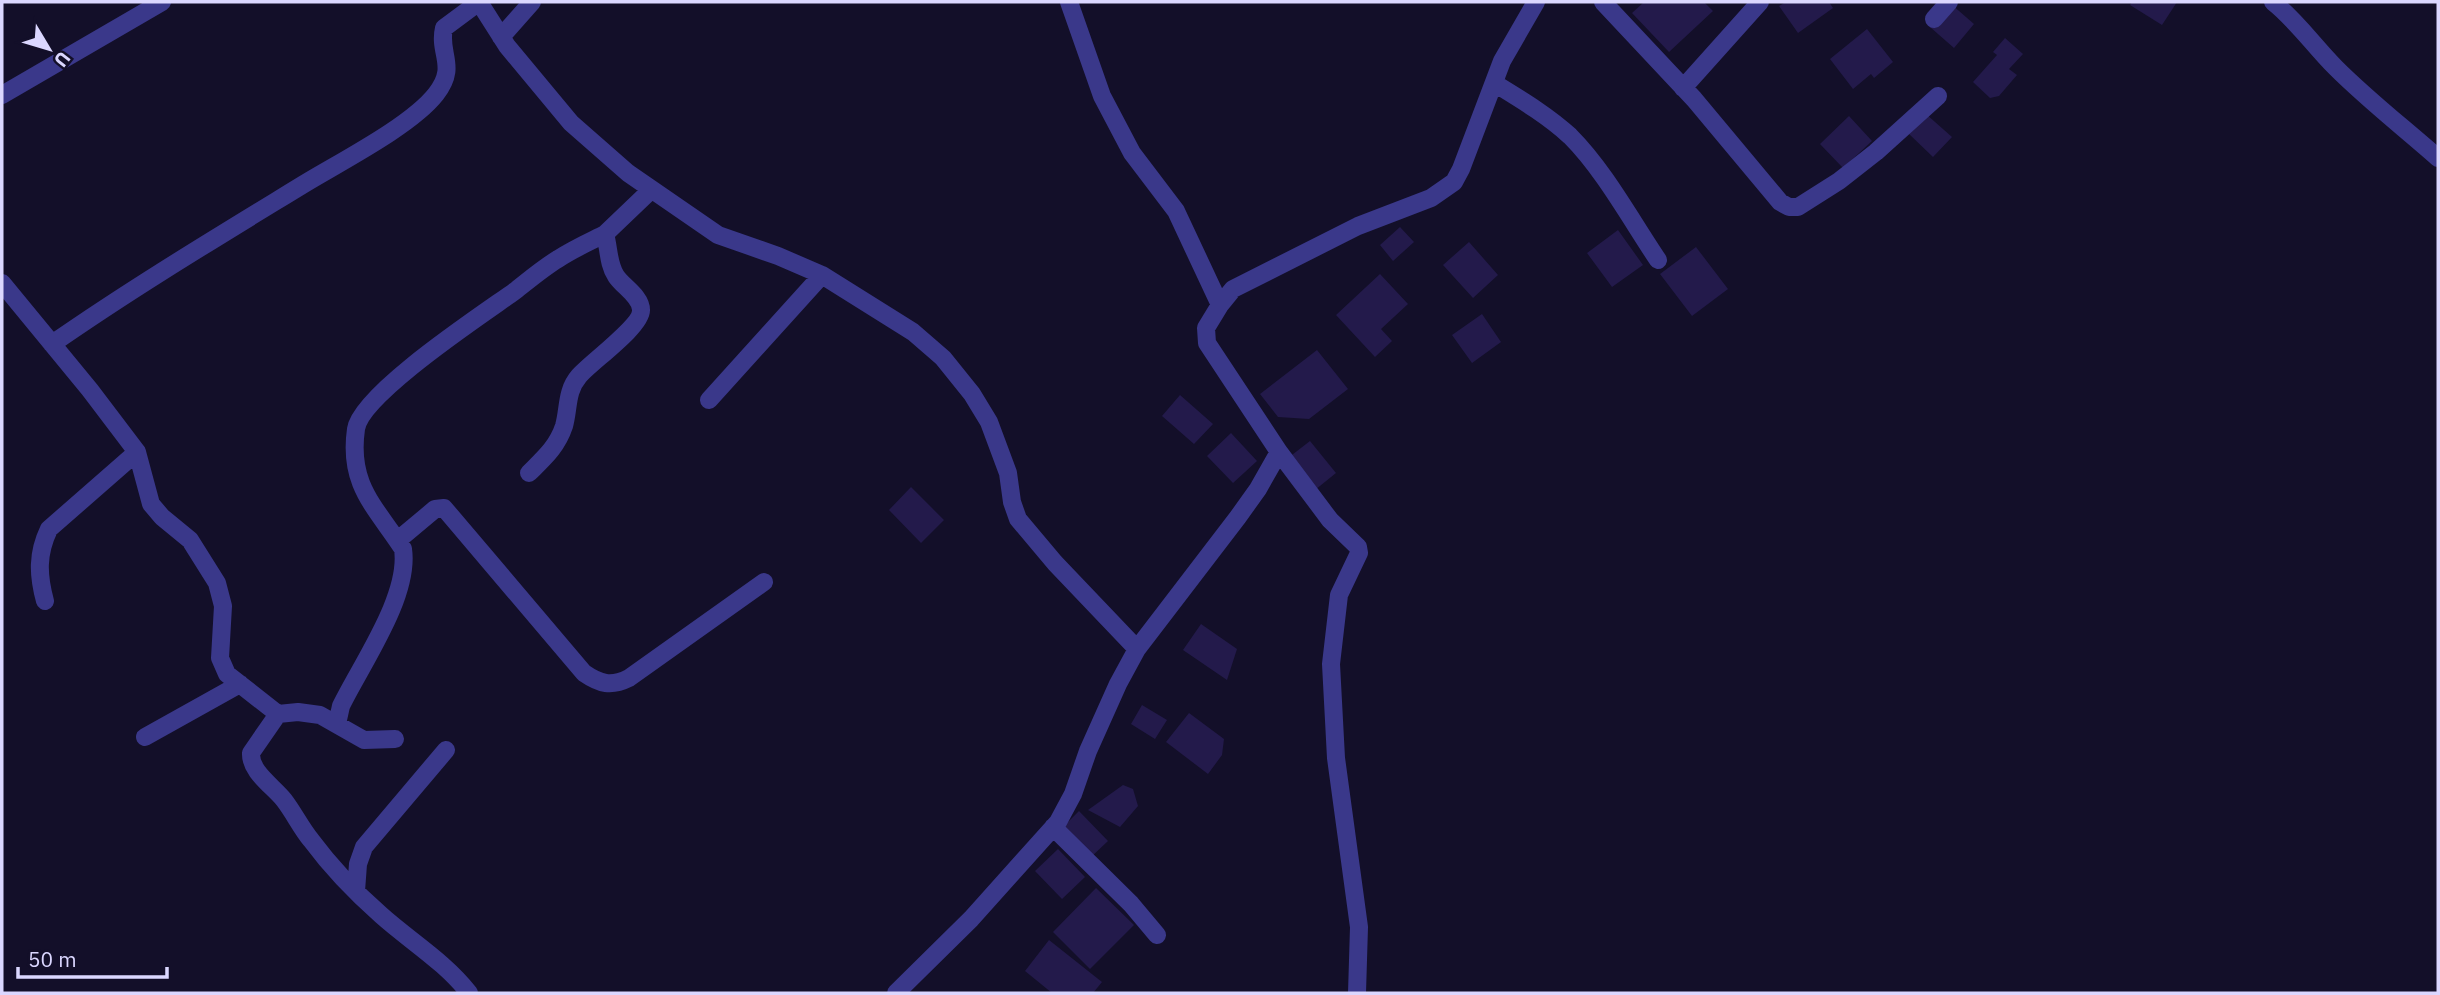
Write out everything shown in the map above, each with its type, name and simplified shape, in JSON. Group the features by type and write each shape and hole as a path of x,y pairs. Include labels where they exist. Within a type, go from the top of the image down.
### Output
{"street":[{"path":"2,95 143,7 162,2"},
{"path":"52,344 143,282 417,113 436,94 448,68 444,28 479,2 502,37 571,124 628,173 718,235 822,275 913,331 943,358 972,394 989,422 1008,473 1012,502 1018,519 1055,563 1136,649"},
{"path":"502,37 532,2"},
{"path":"1069,2 1102,96 1132,153 1176,211 1220,305"},
{"path":"1357,993 1359,927 1336,758 1331,664 1339,595 1358,558 1358,547 1330,520 1279,452 1207,343 1206,328 1233,289 1358,226 1444,191 1454,182 1502,61 1536,2"},
{"path":"1603,2 1683,88 1780,202 1789,207 1798,207 1839,181 1938,96"},
{"path":"1683,88 1760,2"},
{"path":"1934,19 1949,2"},
{"path":"2273,2 2298,23 2351,83 2438,158"},
{"path":"1494,83 1546,117 1588,156 1658,260"},
{"path":"337,724 341,706 386,619 403,578 405,561 403,549 360,484 354,451 358,420 380,395 443,342 556,260 605,234 651,190"},
{"path":"529,473 556,444 565,423 566,402 572,386 592,361 634,326 640,316 640,305 611,267 605,234"},
{"path":"709,400 822,275"},
{"path":"2,283 128,437 137,452 151,505 190,540 217,583 223,606 220,658 227,674 278,714 311,713 337,724 363,740 395,739"},
{"path":"45,601 39,580 39,561 49,529 137,452"},
{"path":"896,993 971,919 1053,827 1073,794 1088,751 1136,649 1238,517 1279,452"},
{"path":"397,540 435,509 444,508 584,673 604,684 618,684 629,678 764,582"},
{"path":"145,737 240,684"},
{"path":"278,714 251,753 255,768 283,799 311,840 356,891 469,993"},
{"path":"356,891 358,864 364,847 446,750"},
{"path":"1053,827 1131,904 1157,934"}],"building":[{"path":"1644,2 1704,2 1713,11 1669,52 1632,13"},
{"path":"1786,2 1829,2 1833,8 1798,33 1779,6"},
{"path":"2132,2 2177,2 2162,25 2130,5"},
{"path":"1951,4 1974,24 1954,48 1930,27"},
{"path":"1867,29 1893,62 1874,78 1871,74 1853,89 1830,59"},
{"path":"2005,38 2023,54 2009,69 2017,75 1999,96 1990,98 1973,82 1997,55 1993,52"},
{"path":"1926,114 1952,137 1933,157 1908,133"},
{"path":"1849,116 1872,141 1843,168 1820,144"},
{"path":"1400,227 1414,242 1393,261 1380,245"},
{"path":"1618,230 1643,265 1612,287 1587,253"},
{"path":"1469,242 1498,275 1473,298 1443,265"},
{"path":"1696,247 1728,289 1692,316 1660,274"},
{"path":"1380,274 1408,304 1381,329 1392,341 1375,357 1336,315"},
{"path":"1482,314 1501,342 1472,363 1452,335"},
{"path":"1317,350 1348,389 1309,419 1278,417 1260,394"},
{"path":"1180,395 1213,424 1194,444 1162,416"},
{"path":"1231,433 1257,461 1233,483 1207,456"},
{"path":"1310,441 1336,473 1315,490 1288,458"},
{"path":"911,487 944,520 921,543 889,510"},
{"path":"1201,624 1237,649 1227,680 1183,650"},
{"path":"1142,705 1167,720 1155,739 1131,724"},
{"path":"1189,713 1224,739 1222,755 1208,774 1166,742"},
{"path":"1123,785 1133,789 1138,806 1120,827 1088,810"},
{"path":"1079,811 1108,841 1090,858 1061,829"},
{"path":"1058,849 1085,877 1062,899 1035,871"},
{"path":"1096,888 1134,925 1090,969 1053,932"},
{"path":"1049,940 1102,982 1093,993 1052,993 1025,971"}]}
